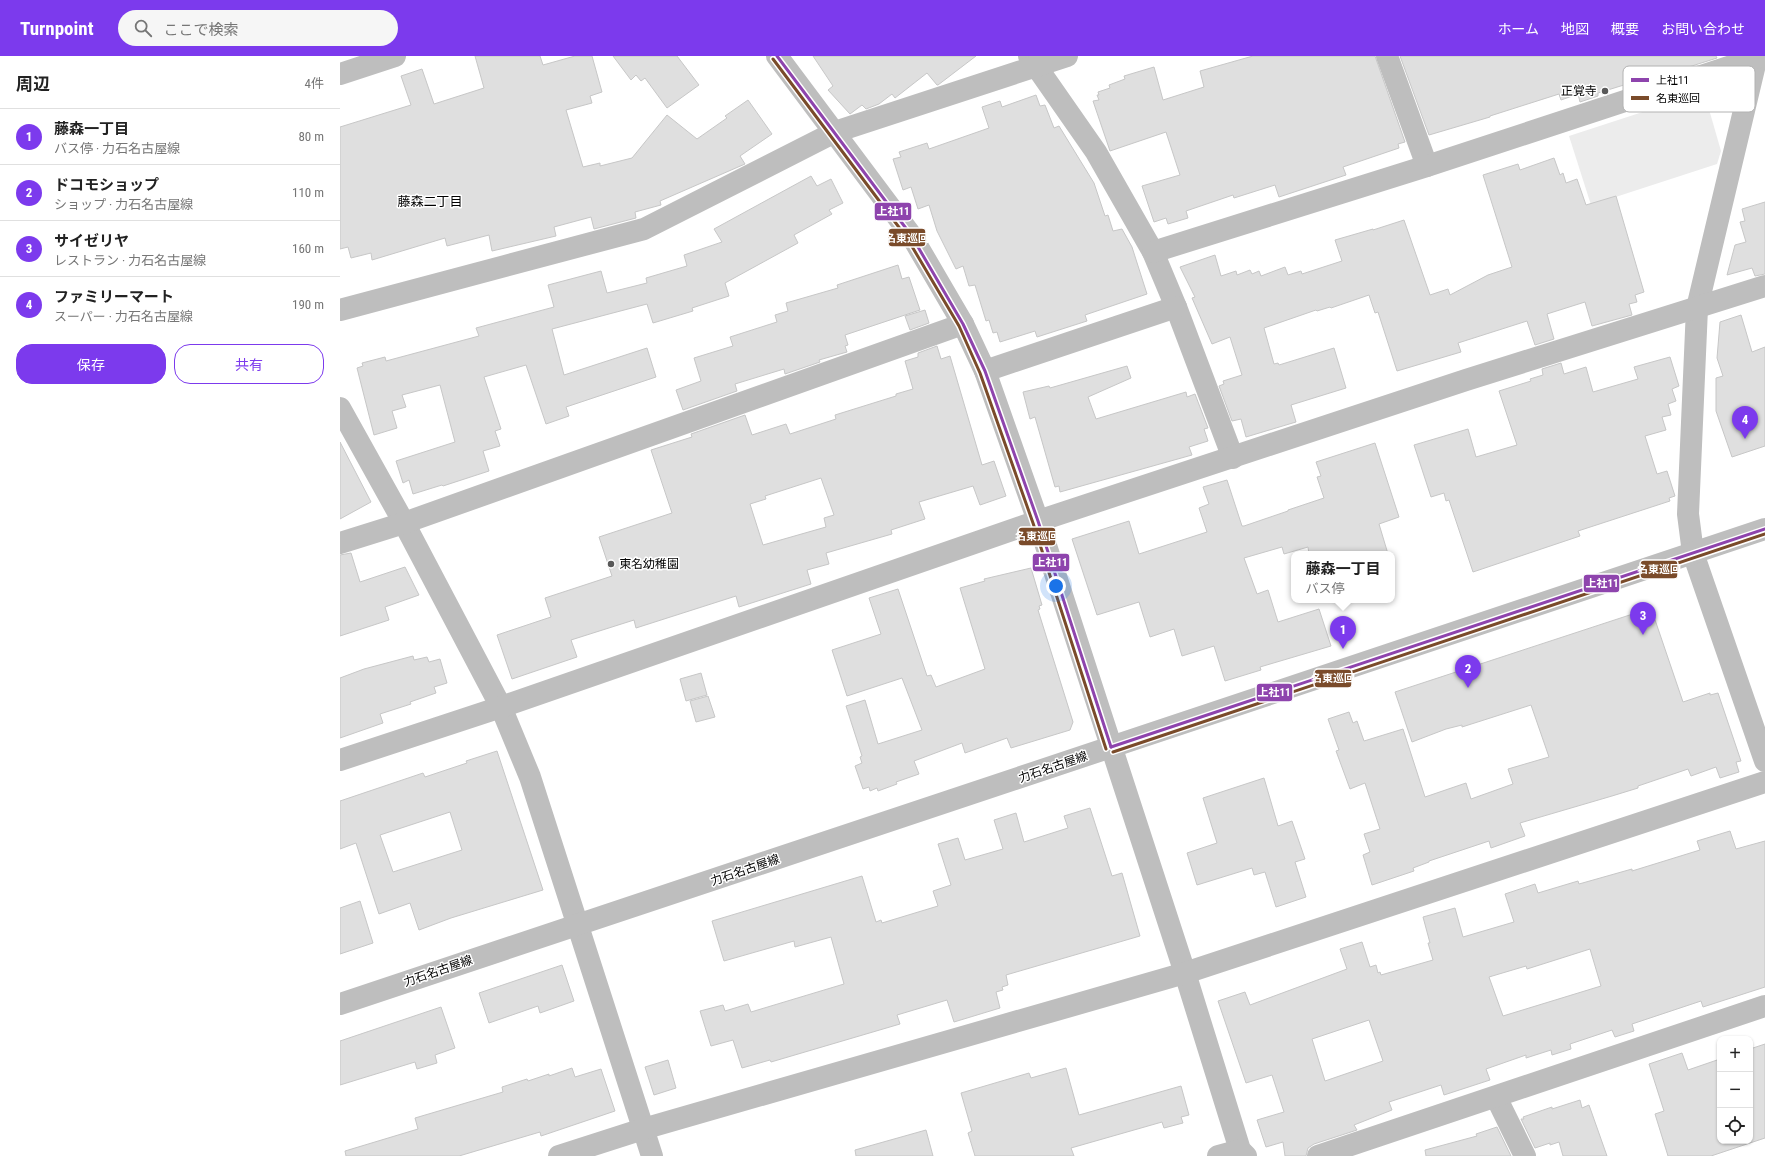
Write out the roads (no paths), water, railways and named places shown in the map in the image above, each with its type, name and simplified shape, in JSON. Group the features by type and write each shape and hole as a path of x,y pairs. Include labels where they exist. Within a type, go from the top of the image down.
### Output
{"street":[{"path":"340,74 395,56"},
{"path":"777,56 911,235 962,324 986,371 1038,521 1243,1153 1218,1156"},
{"path":"340,310 644,229 835,132 1032,61 1067,56"},
{"path":"1387,56 1427,166"},
{"path":"1731,66 1758,57"},
{"path":"1755,69 1758,57"},
{"path":"1032,61 1096,152 1154,252 1233,458"},
{"path":"1154,252 1427,166 1623,101"},
{"path":"1745,112 1697,308 1688,514 1693,553 1765,761"},
{"path":"340,760 501,707 1038,521 1466,380 1765,286"},
{"path":"986,371 1176,307"},
{"path":"340,543 404,523 962,324"},
{"path":"340,408 404,523 501,707 530,777 652,1156"},
{"name":"力石名古屋線","path":"340,1004 578,924 623,911 1765,529"},
{"path":"559,1156 643,1129 1185,973 1765,782"},
{"path":"1318,1156 1765,1006"},
{"path":"1496,1097 1524,1156"}],"place":[{"name":"正覚寺","path":"1605,91"},
{"name":"ファミリーマート","path":"1745,439"},
{"name":"東名幼稚園","path":"611,564"},
{"name":"サイゼリヤ","path":"1643,635"},
{"name":"藤森一丁目","path":"1343,649"},
{"name":"ドコモショップ","path":"1468,688"}],"district":[{"name":"藤森二丁目","path":"430,201"}]}
